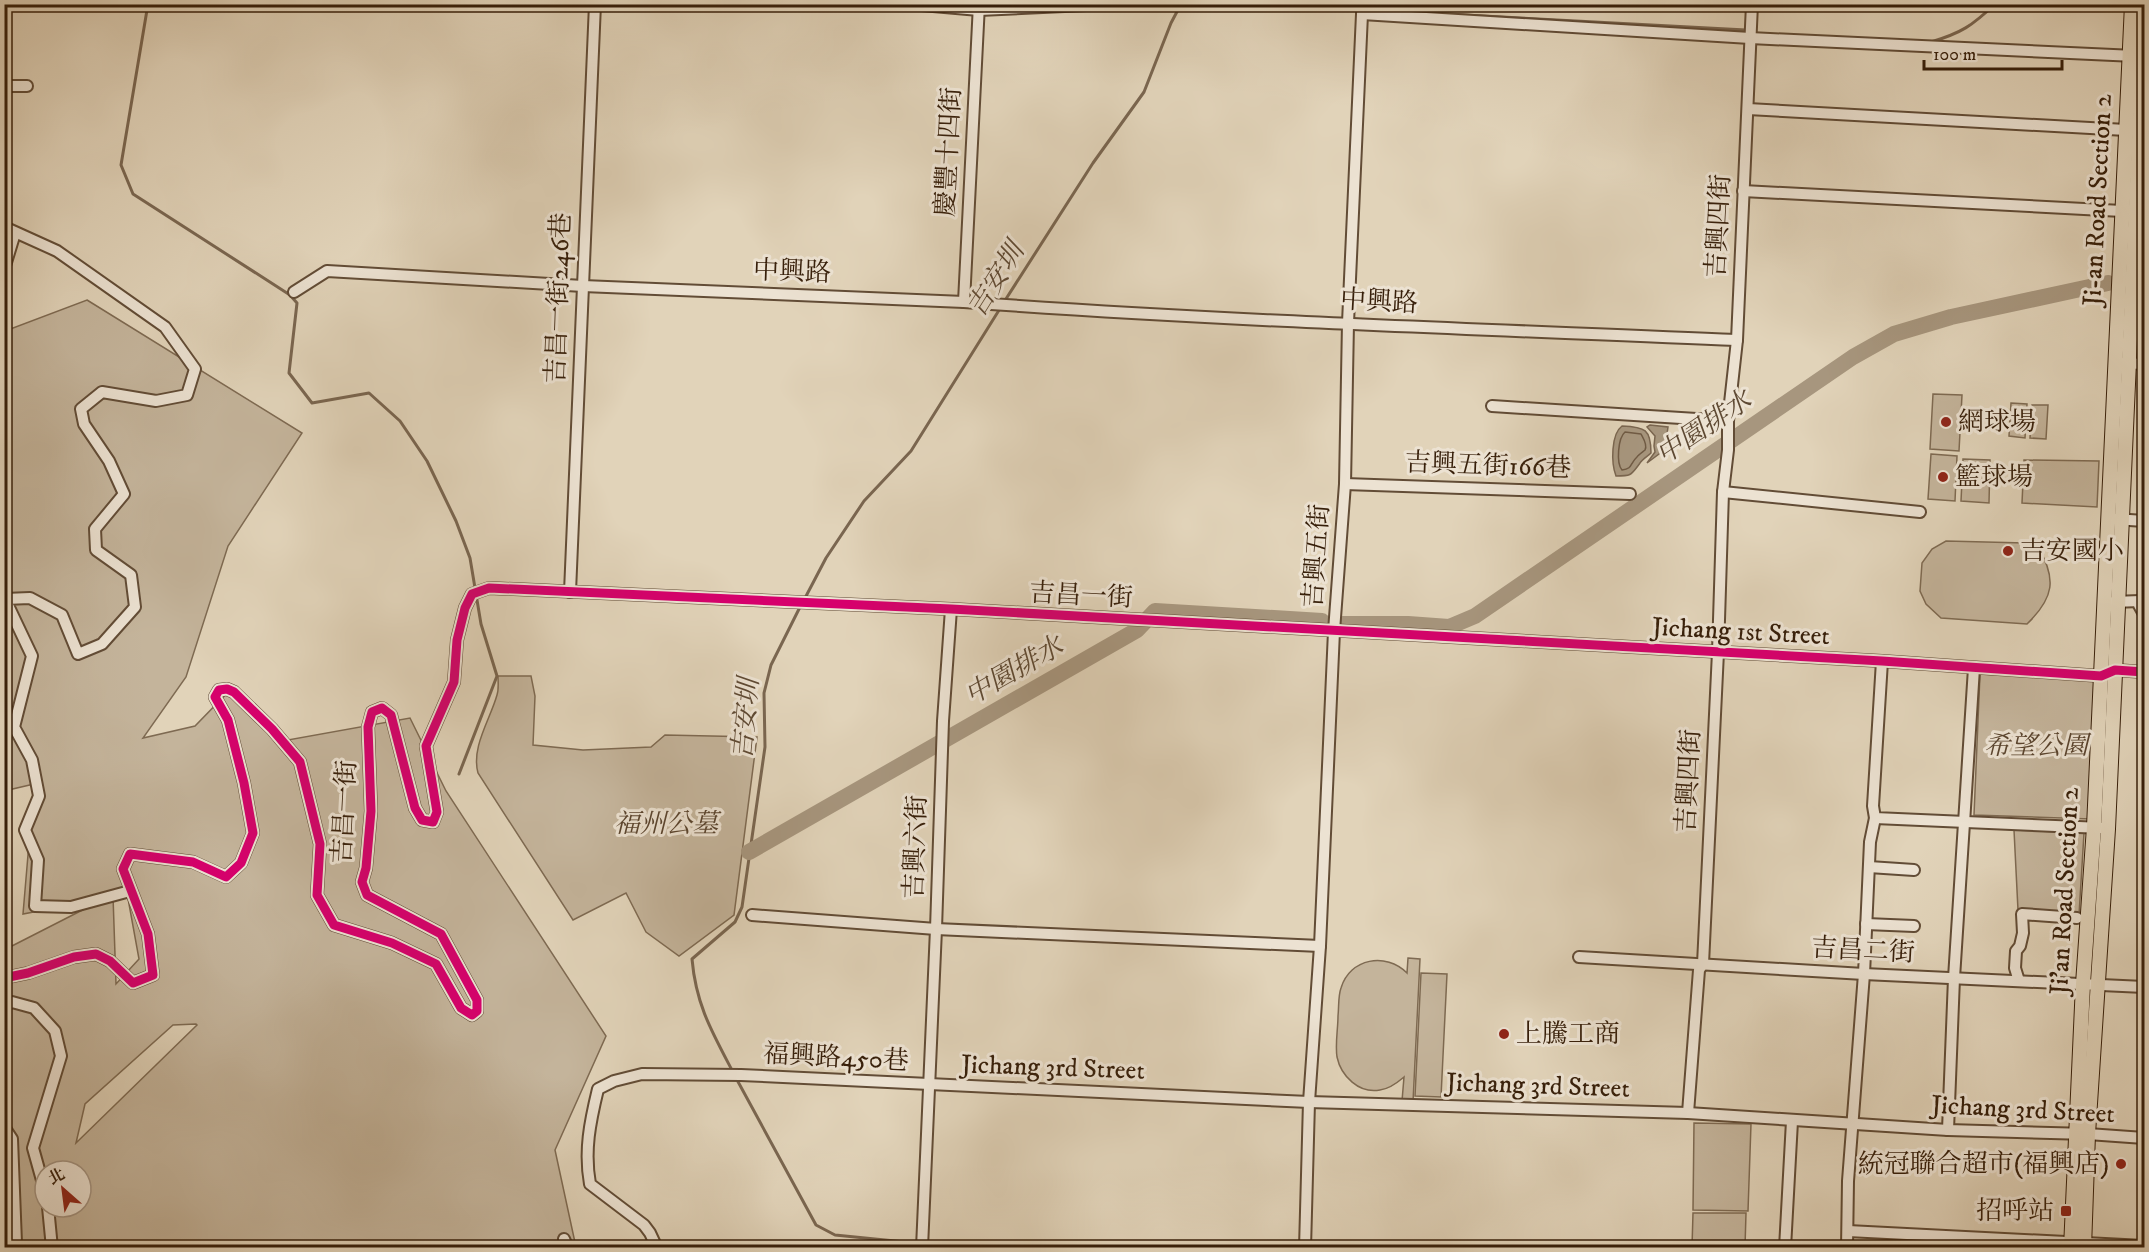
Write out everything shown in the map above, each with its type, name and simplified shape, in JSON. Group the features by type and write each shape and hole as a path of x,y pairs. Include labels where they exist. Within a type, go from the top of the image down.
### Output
{"main road":[{"name":"Ji-an Road Section 2","path":"2130,363 2139,56 2132,4"},
{"name":"Ji-an Road Section 2","path":"2115,362 2126,130 2145,28"},
{"name":"Ji’an Road Section 2","path":"2082,1134 2083,984 2101,828 2115,670 2108,518 2115,362"},
{"name":"Ji’an Road Section 2","path":"2082,1134 2098,986 2101,676 2123,519 2130,363"},
{"path":"2078,1245 2082,1134"}],"street":[{"name":"吉昌一街246巷","path":"570,592 595,4"},
{"path":"910,4 979,7 1108,4"},
{"path":"1346,4 1366,8 1750,38 2139,56"},
{"name":"吉興四街","path":"1688,1113 1699,970 1703,964 1723,492 1728,450 1728,418 1737,340 1752,4"},
{"name":"慶豐十四街","path":"964,302 979,7"},
{"name":"吉興五街","path":"1305,1248 1309,1102 1320,946 1334,631 1345,484 1348,323 1366,8"},
{"path":"4,86 27,86"},
{"path":"1748,109 2126,130"},
{"path":"1743,191 2122,211"},
{"path":"4,227 57,251 165,327 195,369 187,394 156,401 102,392 81,409 84,424 109,461 124,494 95,529 96,550 132,575 135,607 102,644 78,654 62,615 30,598 5,598 32,656 14,727 32,760 39,796 25,830 38,860 35,906 71,908 130,891"},
{"path":"4,269 15,233"},
{"name":"中興路","path":"294,292 327,271 583,286 964,302 1019,307 1737,340"},
{"path":"2115,362 2145,364"},
{"path":"1492,406 1728,418"},
{"name":"吉興五街166巷","path":"1345,484 1630,494"},
{"path":"1723,492 1920,512"},
{"path":"2108,518 2145,521"},
{"name":"吉昌一街","path":"4,978 28,973 74,957 96,954 110,961 133,983 153,975 148,934 123,869 130,854 193,862 226,877 241,863 253,833 244,783 228,720 215,698 219,690 227,689 234,692 272,729 300,762 320,844 317,896 334,925 392,943 436,964 461,1008 472,1015 477,1011 477,1000 441,934 367,894 362,882 366,868 371,811 368,727 372,712 382,708 391,715 415,808 422,820 433,822 437,812 426,746 454,682 457,640 465,608 472,594 489,588 951,609 1334,631"},
{"path":"2111,602 2142,598 2140,609 2145,614"},
{"name":"吉興六街","path":"923,1242 943,721 951,609"},
{"name":"Jichang 1st Street","path":"1334,631 1882,661 2101,676 2115,670 2145,672"},
{"path":"1847,1248 1848,1181 1864,974 1870,842 1875,818 1873,806 1882,661"},
{"path":"1948,1130 1954,978 1974,668"},
{"path":"1875,818 2101,828"},
{"path":"1869,867 1914,870"},
{"path":"2019,981 2016,951 2020,946 2023,933 2022,914 2077,918"},
{"path":"752,915 936,929 1320,946"},
{"path":"1866,924 1914,926"},
{"name":"吉昌二街","path":"1579,957 1864,974 2145,987"},
{"path":"4,1006 12,1002 34,1008 55,1031 61,1056 33,1148 36,1159"},
{"name":"福興路450巷","path":"657,1248 644,1225 590,1184 586,1157 589,1129 598,1089 626,1077 642,1074 741,1075 930,1085"},
{"name":"Jichang 3rd Street","path":"930,1085 1309,1102 1688,1113 1948,1130 2145,1138"},
{"path":"1785,1248 1792,1121"},
{"path":"4,1127 12,1139 16,1242 20,1248"},
{"path":"49,1219 52,1248"},
{"path":"1848,1231 2078,1245 2145,1246"}],"green space":[{"path":"87,300 302,433 228,546 186,677 143,738 195,726 234,686 277,742 410,718 446,791 606,1036 555,1150 576,1247 5,1247 4,903 8,948 106,898 23,914 34,784 4,791 5,331","holes":["127,893 139,959 116,984 113,896","173,1025 197,1025 76,1143 85,1104"]},
{"name":"網球場","path":"1933,394 1962,395 1959,451 1930,449"},
{"path":"2011,403 2027,404 2025,438 2009,436"},
{"path":"2032,405 2048,405 2046,439 2030,438"},
{"name":"籃球場","path":"1931,454 1957,456 1955,501 1928,499"},
{"path":"1963,459 1990,460 1989,503 1961,501"},
{"path":"2024,460 2099,461 2097,507 2022,503"},
{"path":"1946,541 2025,543 2038,547 2050,579 2050,588 2043,606 2027,624 1941,618 1926,604 1920,591 1922,563 1932,549"},
{"name":"希望公園","path":"1980,674 2098,679 2091,819 1974,815"},
{"name":"福州公墓","path":"498,676 531,676 535,696 533,745 583,750 651,747 665,735 757,737 734,915 679,956 646,932 626,893 573,920 478,773 479,743 498,693"},
{"path":"2014,830 2084,833 2079,915 2018,910"},
{"path":"1408,958 1420,959 1413,1102 1402,1101 1404,1077 1383,1089 1372,1091 1358,1086 1342,1071 1336,1052 1339,994 1352,970 1370,961 1379,961 1399,966 1407,973"},
{"path":"1421,973 1447,974 1441,1097 1415,1096"},
{"path":"1694,1123 1751,1124 1748,1211 1693,1210"},
{"path":"1693,1213 1746,1213 1745,1247 1692,1247"}],"water":[{"path":"1650,425 1668,427 1667,434 1670,438 1663,451 1647,463 1655,452 1655,436 1647,427"},
{"path":"1622,426 1636,427 1645,431 1650,439 1651,453 1631,474 1616,476 1613,449 1616,435"}],"waterway":[{"path":"148,4 121,165 133,194 290,295 297,303 289,373 312,403 369,393 400,421 427,461 456,521 470,558 481,624 497,676 459,774"},
{"name":"吉安圳","path":"1004,302 1093,163 1144,92 1171,23 1180,6 1186,4"},
{"path":"1265,4 1347,9"},
{"path":"1931,42 1966,28 1995,4"},
{"path":"1445,14 1746,30"},
{"name":"中園排水","path":"1343,624 1408,624 1449,627 1475,616 1853,357 1894,334 1951,317 2108,283"},
{"name":"吉安圳","path":"804,600 826,558 864,501 911,451 1001,307"},
{"name":"吉安圳","path":"733,1072 701,1004 692,959 735,922 742,907 765,747 764,693 771,665 801,605"},
{"name":"中園排水","path":"749,852 1137,630 1155,611 1322,621"},
{"name":"吉安圳","path":"736,1078 816,1225 835,1235 965,1248"}],"cycle path":[{"path":"4,978 28,973 74,957 96,954 110,961 133,983 153,975 148,934 123,869 130,854 193,862 226,877 241,863 253,833 244,783 228,720 215,697 219,690 227,689 234,692 272,729 300,762 320,844 317,895 334,925 392,943 436,964 461,1008 472,1015 477,1011 477,1000 441,934 367,895 362,882 366,868 371,811 368,727 372,712 382,708 391,715 415,808 422,820 433,822 437,812 426,746 454,682 457,640 465,608 472,594 489,588 951,609 1882,661 2101,676 2115,670 2144,672"}],"place":[{"name":"網球場","path":"1946,422"},
{"name":"籃球場","path":"1943,477"},
{"name":"吉安國小","path":"2008,551"},
{"name":"上騰工商","path":"1504,1034"},
{"name":"統冠聯合超市(福興店)","path":"2121,1164"},
{"name":"招呼站","path":"2066,1211"}]}
